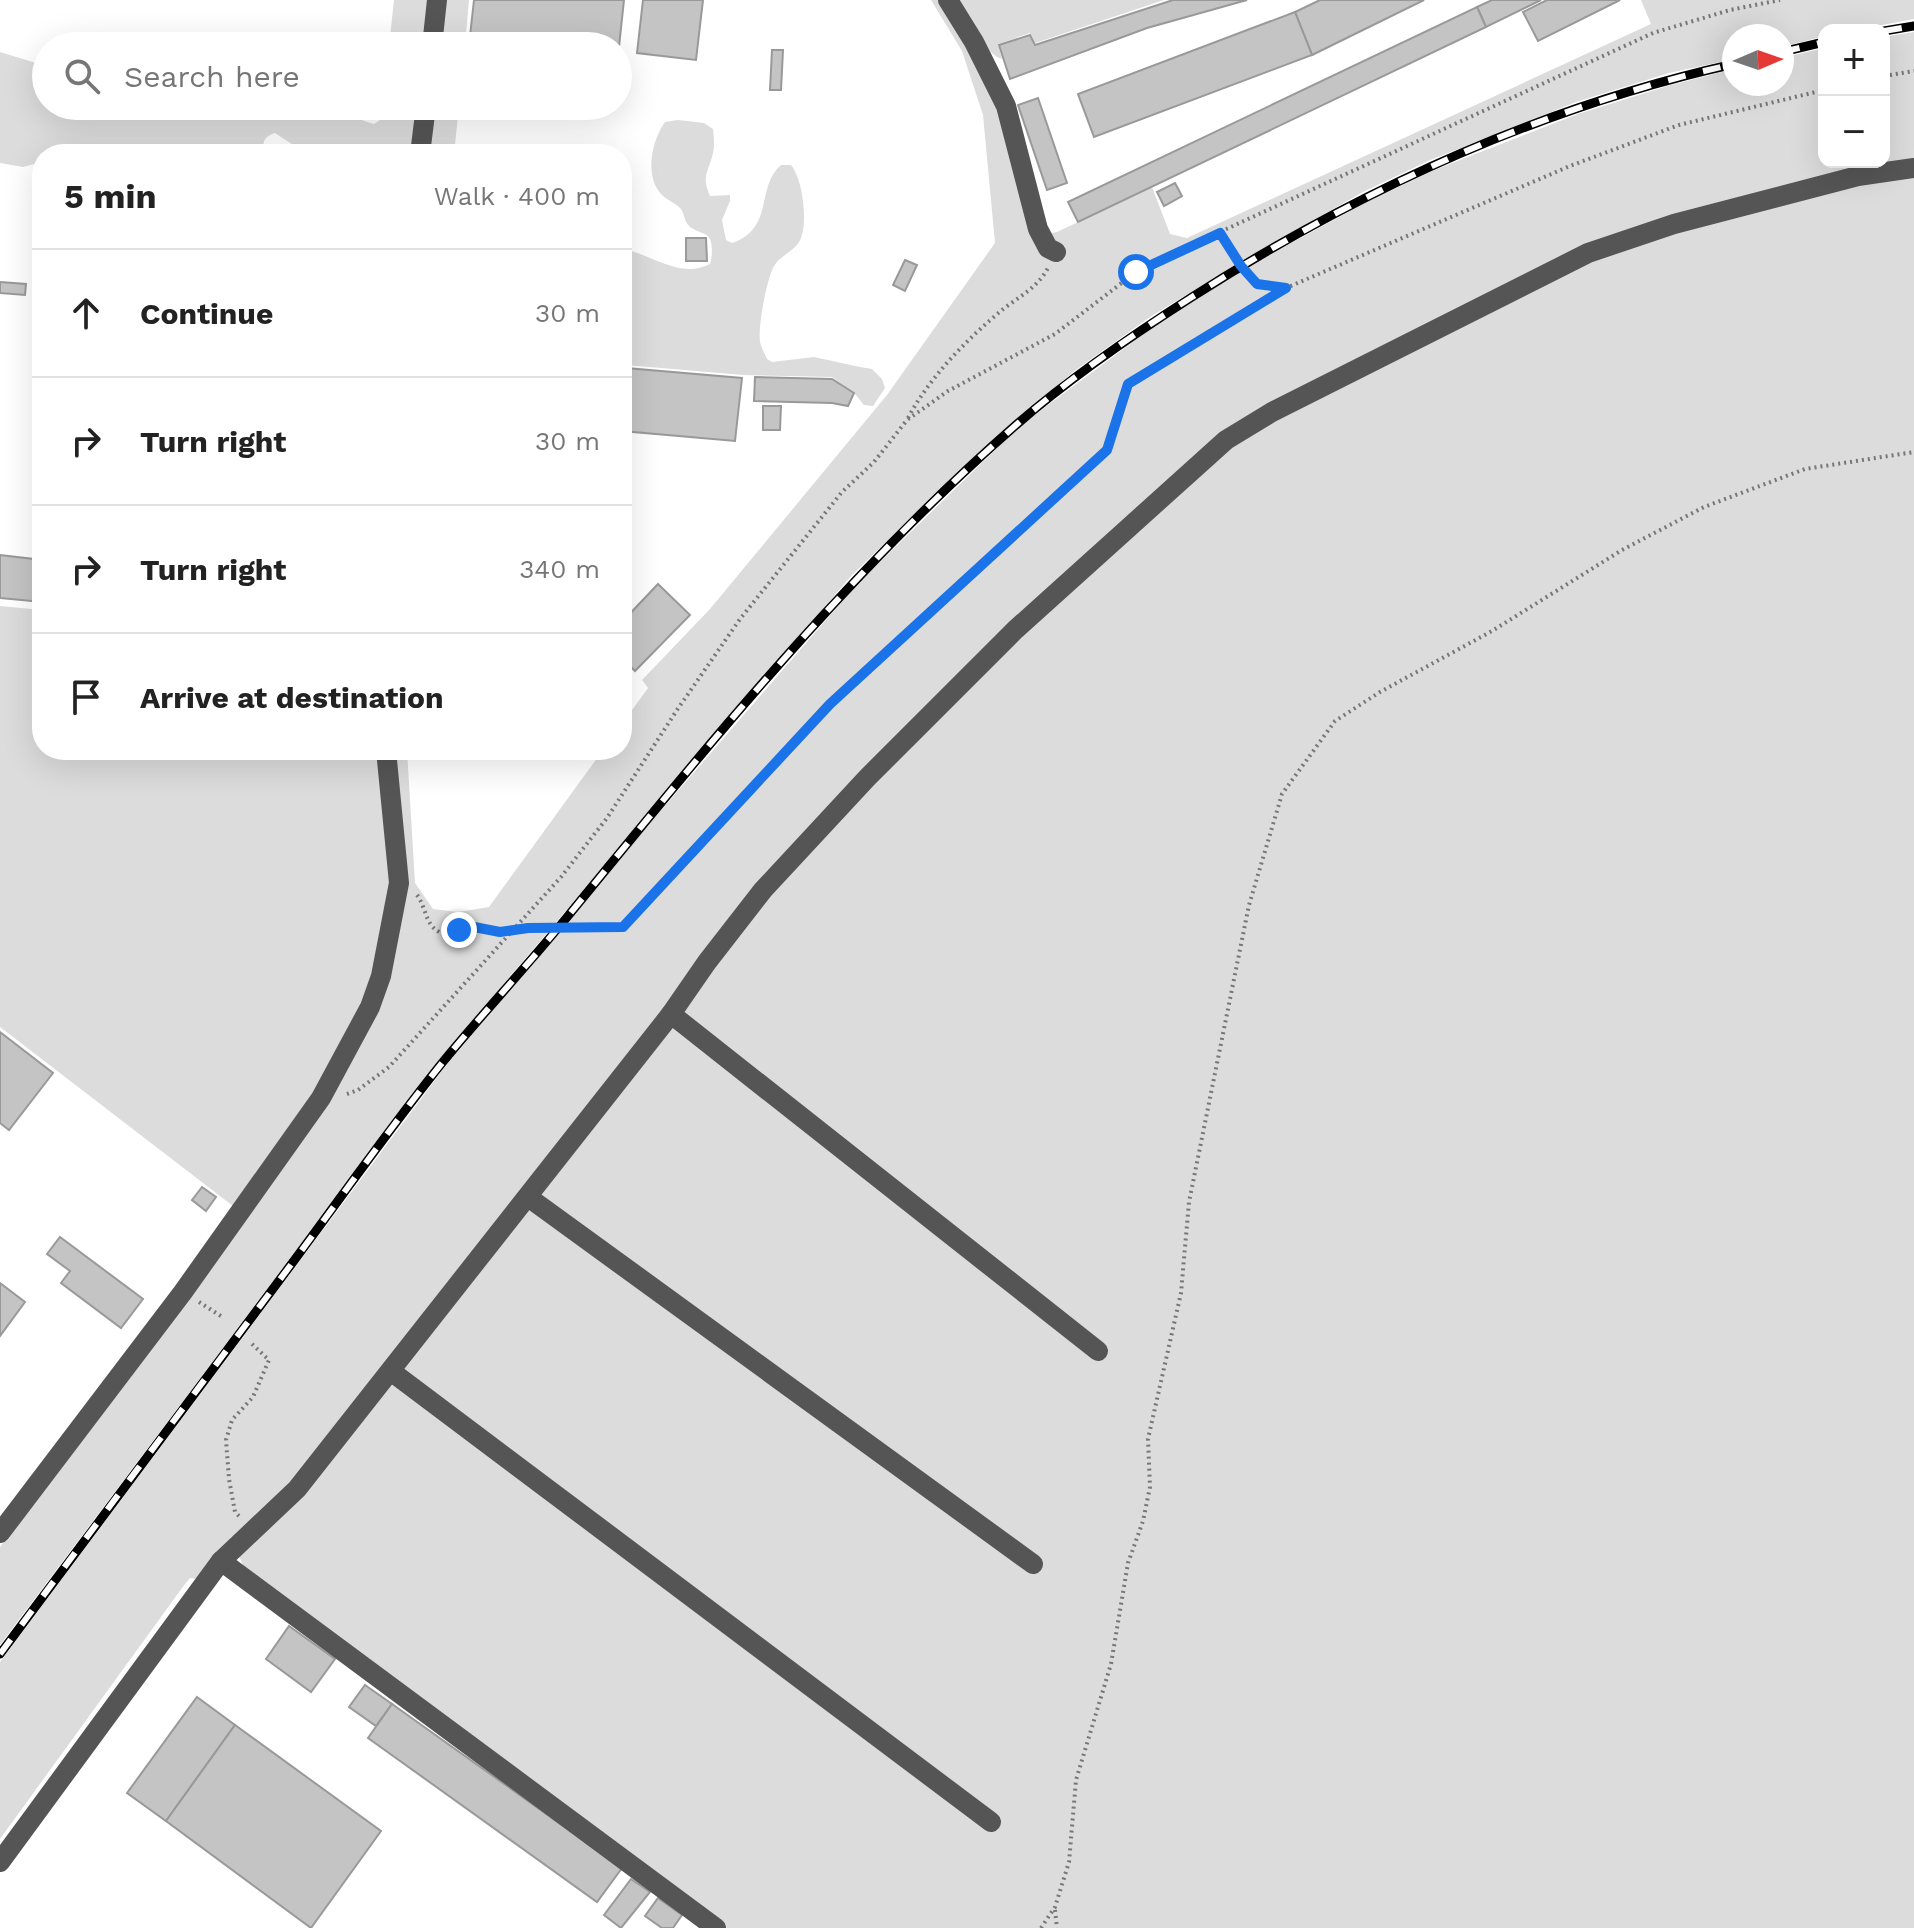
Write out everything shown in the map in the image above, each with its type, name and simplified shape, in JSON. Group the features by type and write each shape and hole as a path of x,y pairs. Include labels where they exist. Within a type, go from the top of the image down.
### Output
{"street":[{"path":"434,32 437,0"},
{"path":"948,0 974,42 1006,106 1038,229 1048,248 1056,252"},
{"path":"421,144 424,120"},
{"path":"0,1862 221,1561 297,1489 392,1372 671,1014 763,890 867,778 1015,630 1226,440 1272,412 1588,253 1704,216 1858,176 1914,168"},
{"path":"0,1533 183,1292 321,1098 370,1007 381,976 399,883 387,760"},
{"path":"671,1014 1098,1351"},
{"path":"528,1197 1033,1564"},
{"path":"392,1372 991,1822"},
{"path":"221,1561 716,1928"}],"path":[{"path":"907,420 948,391 1055,334 1136,272 1653,33 1730,10 1780,0"},
{"path":"1890,75 1914,71"},
{"path":"399,883 415,892 428,921 440,934 448,935 469,926 512,932 528,928 623,927 830,704 1107,450 1128,384 1286,288 1570,166 1679,125 1818,91"},
{"path":"1220,233 1257,284 1286,288"},
{"path":"321,1098 342,1097 358,1090 389,1067 561,877 607,818 740,619 842,492 874,462 907,420 917,400 970,341 1042,280 1056,252"},
{"path":"1041,1928 1055,1907 1069,1862 1076,1780 1111,1664 1128,1563 1146,1510 1151,1460 1148,1439 1181,1293 1189,1202 1249,905 1282,794 1335,721 1380,692 1492,631 1622,550 1704,507 1805,469 1914,452"},
{"path":"183,1292 224,1318"},
{"path":"252,1344 269,1360 253,1397 232,1420 226,1440 235,1512 254,1530"},
{"path":"1055,1907 1057,1928"}],"shaded area":[{"path":"394,0 428,0 425,32 391,32"},
{"path":"445,0 469,0 466,32 442,32"},
{"path":"931,0 941,0 1001,107 1035,236 1057,232 1152,187 1170,234 1187,238 1651,24 1641,0 1914,0 1914,19 1887,24 1818,24 1818,38 1794,44 1794,24 1722,24 1722,62 1669,73 1576,102 1428,161 1363,192 1150,317 1073,372 963,468 852,575 438,1061 0,1645 0,1547 184,1302 323,1108 399,918 392,760 408,760 415,883 433,909 458,912 489,907 596,760 632,760 632,710 648,688 642,680 710,609 887,395 995,243 983,115 962,51"},
{"path":"957,0 1164,0 1035,43 1030,33 998,44 1002,59 982,42"},
{"path":"1914,32 1914,1928 699,1928 256,1598 231,1536 228,1551 197,1579 190,1578 182,1588 0,1839 0,1662 444,1068 650,823 859,582 1021,425 1153,327 1245,268 1365,203 1432,171 1578,114 1671,85 1722,72 1722,96 1794,96 1794,55 1818,49 1818,168 1890,168 1890,36"},
{"path":"0,52 32,62 32,120 363,120 374,124 380,120 415,120 412,144 292,144 275,133 268,136 263,144 32,144 32,165 23,167 0,163"},
{"path":"431,120 458,120 455,144 428,144"},
{"path":"665,122 704,123 713,129 714,150 706,184 710,196 730,195 722,220 726,240 732,243 754,228 760,218 773,174 781,165 791,165 799,181 804,225 799,242 775,264 770,275 761,316 761,344 767,359 772,362 814,357 872,369 882,379 885,388 873,406 864,405 832,377 743,375 632,366 632,251 687,269 699,268 711,261 710,239 689,226 681,209 661,194 653,177 651,168 656,138"},
{"path":"0,606 32,609 32,760 378,760 390,883 374,974 362,1005 310,1102 233,1206 0,1027"}],"building":[{"path":"474,0 624,0 621,32 470,32"},
{"path":"643,0 703,0 696,60 637,53"},
{"path":"1173,0 1247,0 1147,28 1010,79 999,45 1030,35 1035,45"},
{"path":"1320,0 1424,0 1312,55 1295,12"},
{"path":"1492,0 1541,0 1486,27 1477,7"},
{"path":"1547,0 1620,0 1538,41 1523,12"},
{"path":"1477,7 1486,27 1078,222 1068,202"},
{"path":"1295,12 1312,55 1094,137 1078,94"},
{"path":"772,50 783,50 781,90 770,90"},
{"path":"1038,98 1067,183 1047,190 1018,105"},
{"path":"1175,183 1182,196 1164,206 1157,192"},
{"path":"686,238 706,238 707,261 686,261"},
{"path":"905,260 917,265 905,291 893,285"},
{"path":"0,282 26,284 25,295 0,293"},
{"path":"632,369 742,378 735,441 632,432"},
{"path":"755,377 832,379 854,393 848,406 754,401"},
{"path":"763,406 781,406 780,430 763,430"},
{"path":"0,555 32,559 32,601 0,598"},
{"path":"658,584 690,615 635,671 632,668 632,611"},
{"path":"0,1032 53,1073 9,1130 0,1123"},
{"path":"202,1187 216,1197 206,1211 192,1200"},
{"path":"60,1237 143,1299 121,1328 61,1283 70,1271 47,1254"},
{"path":"0,1283 25,1302 0,1336"},
{"path":"289,1626 335,1659 311,1692 266,1659"},
{"path":"365,1685 392,1704 376,1726 349,1707"},
{"path":"197,1697 235,1725 166,1821 127,1793"},
{"path":"392,1704 622,1868 597,1902 368,1738"},
{"path":"235,1725 381,1831 311,1928 166,1821"},
{"path":"631,1879 650,1892 621,1928 604,1915"},
{"path":"658,1898 682,1915 673,1928 662,1928 645,1916"}],"railway":[{"path":"1890,30 1914,26"},
{"path":"1794,49 1818,43"},
{"path":"0,1654 442,1063 782,661 895,539 955,481 1037,407 1102,358 1192,297 1320,222 1386,188 1521,129 1662,82 1722,67"}],"route":[{"path":"459,930 469,926 500,932 528,928 623,927 830,704 1107,450 1128,384 1286,288 1257,284 1220,233 1136,272"}]}
